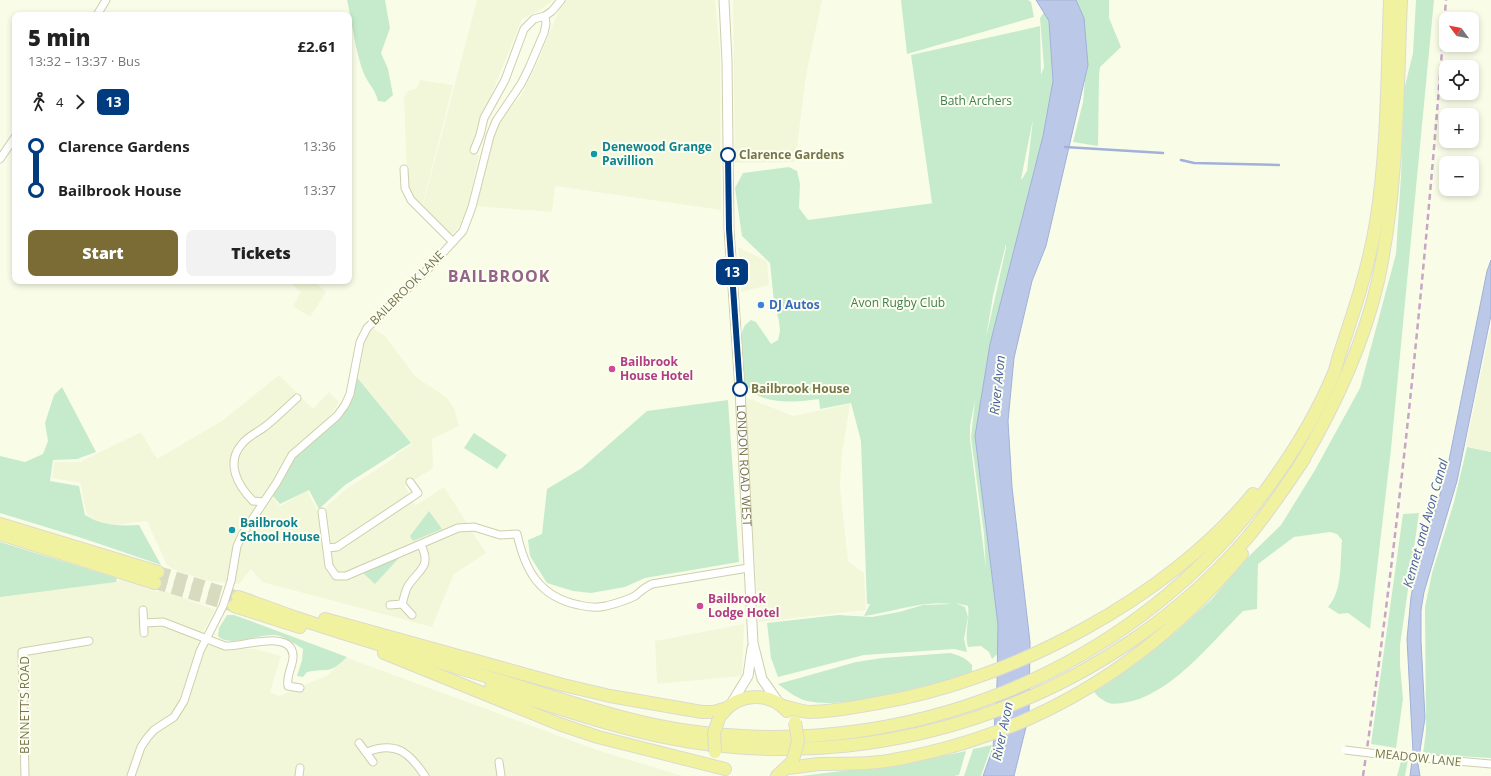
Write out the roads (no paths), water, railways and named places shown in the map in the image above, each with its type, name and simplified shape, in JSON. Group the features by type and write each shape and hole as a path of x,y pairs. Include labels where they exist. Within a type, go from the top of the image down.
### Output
{"highway":[{"path":"266,606 301,619 597,710 652,724 694,732 734,736 777,737 847,733 916,721 994,696 1039,678 1080,656 1147,612 1211,555 1239,524 1272,482 1314,416 1336,368 1359,297 1376,222 1384,139 1390,0"},
{"path":"784,771 820,764 891,761 956,746 1043,713 1079,694 1112,673 1160,636 1228,571 1254,538 1304,459 1346,377 1361,337 1379,276 1392,185 1401,0"},
{"path":"729,773 715,752 714,733 725,711 739,700 754,697 769,699 809,712 899,700 944,688 970,680 1026,657 1118,609 1172,572 1204,546 1251,497 1299,432 1340,352"},
{"path":"725,711 702,712 610,696 563,685 294,610 236,602 384,653 595,719 649,734 692,742 782,750 846,746 913,735 949,727 993,713 1057,685 1115,652 1170,611 1217,569 1252,531 1304,459"},
{"path":"0,524 156,578 0,534"},
{"path":"384,653 559,724 598,737 729,773"},
{"path":"781,704 795,722 798,741 784,771"}],"street":[{"path":"99,12 106,0"},
{"path":"474,150 480,135 484,118 505,80 524,29 534,19 545,16 552,11 561,0"},
{"name":"LONDON ROAD WEST","path":"724,0 727,61 729,229 740,390 753,643 762,679 781,704"},
{"name":"BAILBROOK LANE","path":"132,776 141,747 147,738 154,730 174,717 180,710 188,691 200,652 223,606 231,580 237,546 292,455 336,416 350,394 360,342 367,328 429,268 463,231 467,223 490,136 496,121 521,84 529,68 544,33 546,24 545,16"},
{"path":"0,159 12,141"},
{"path":"404,169 405,188 411,200 453,242"},
{"path":"263,502 254,501 240,485 236,477 234,466 236,455 241,444 266,426 297,398"},
{"path":"327,548 337,547 418,493 410,482"},
{"path":"322,512 331,570 336,576 342,577 421,545 458,528 474,527 500,535 517,534 522,555 529,570 540,586 554,597 570,603 587,606 606,606 633,597 652,584 748,568"},
{"path":"402,604 408,586 425,565 426,555 421,545"},
{"path":"390,605 402,604"},
{"path":"402,604 412,615"},
{"path":"143,610 144,633"},
{"path":"144,623 163,622 230,647 265,640 276,640 291,648 293,655 287,677 288,686 300,688"},
{"name":"BENNETT'S ROAD","path":"25,776 22,652 89,641"},
{"name":"LONDON ROAD WEST","path":"725,711 748,676 753,643"},
{"path":"359,743 373,762"},
{"path":"366,752 386,747 398,749 416,762 425,776"},
{"name":"MEADOW LANE","path":"1345,750 1407,758 1491,764"},
{"path":"499,762 501,776"},
{"path":"299,776 300,768"}],"water":[{"name":"River Avon","path":"1036,0 1076,0 1084,18 1088,65 1046,246 1032,281 1014,358 1008,421 1012,487 1030,642 1029,715 1014,776 983,776 993,748 997,684 998,625 975,436 990,344 1043,136 1053,81 1049,21"},
{"path":"1491,260 1491,315 1457,481 1424,592 1421,610 1425,718 1418,764 1420,776 1410,776 1413,752 1407,639 1411,597 1417,565 1438,502 1448,465 1487,271"}],"waterway":[{"path":"1065,147 1163,153"},
{"path":"1181,160 1194,163 1279,165"}],"tunnel":[{"path":"158,572 238,597"},
{"path":"155,583 234,606"}],"railway":[{"path":"1363,776 1377,679 1401,486 1421,292 1446,0"}],"place":[{"name":"Denewood Grange Pavillion","path":"594,154"},
{"name":"Clarence Gardens","path":"728,155"},
{"name":"DJ Autos","path":"761,305"},
{"name":"Bailbrook House Hotel","path":"612,369"},
{"name":"Bailbrook House","path":"740,389"},
{"name":"Bailbrook School House","path":"232,530"},
{"name":"Bailbrook Lodge Hotel","path":"700,606"}],"district":[{"name":"BAILBROOK","path":"499,276"}],"park label":[{"name":"Bath Archers","path":"976,101"},
{"name":"Avon Rugby Club","path":"898,303"}],"water label":[{"name":"Kennet and Avon Canal","path":"1425,523"}]}
